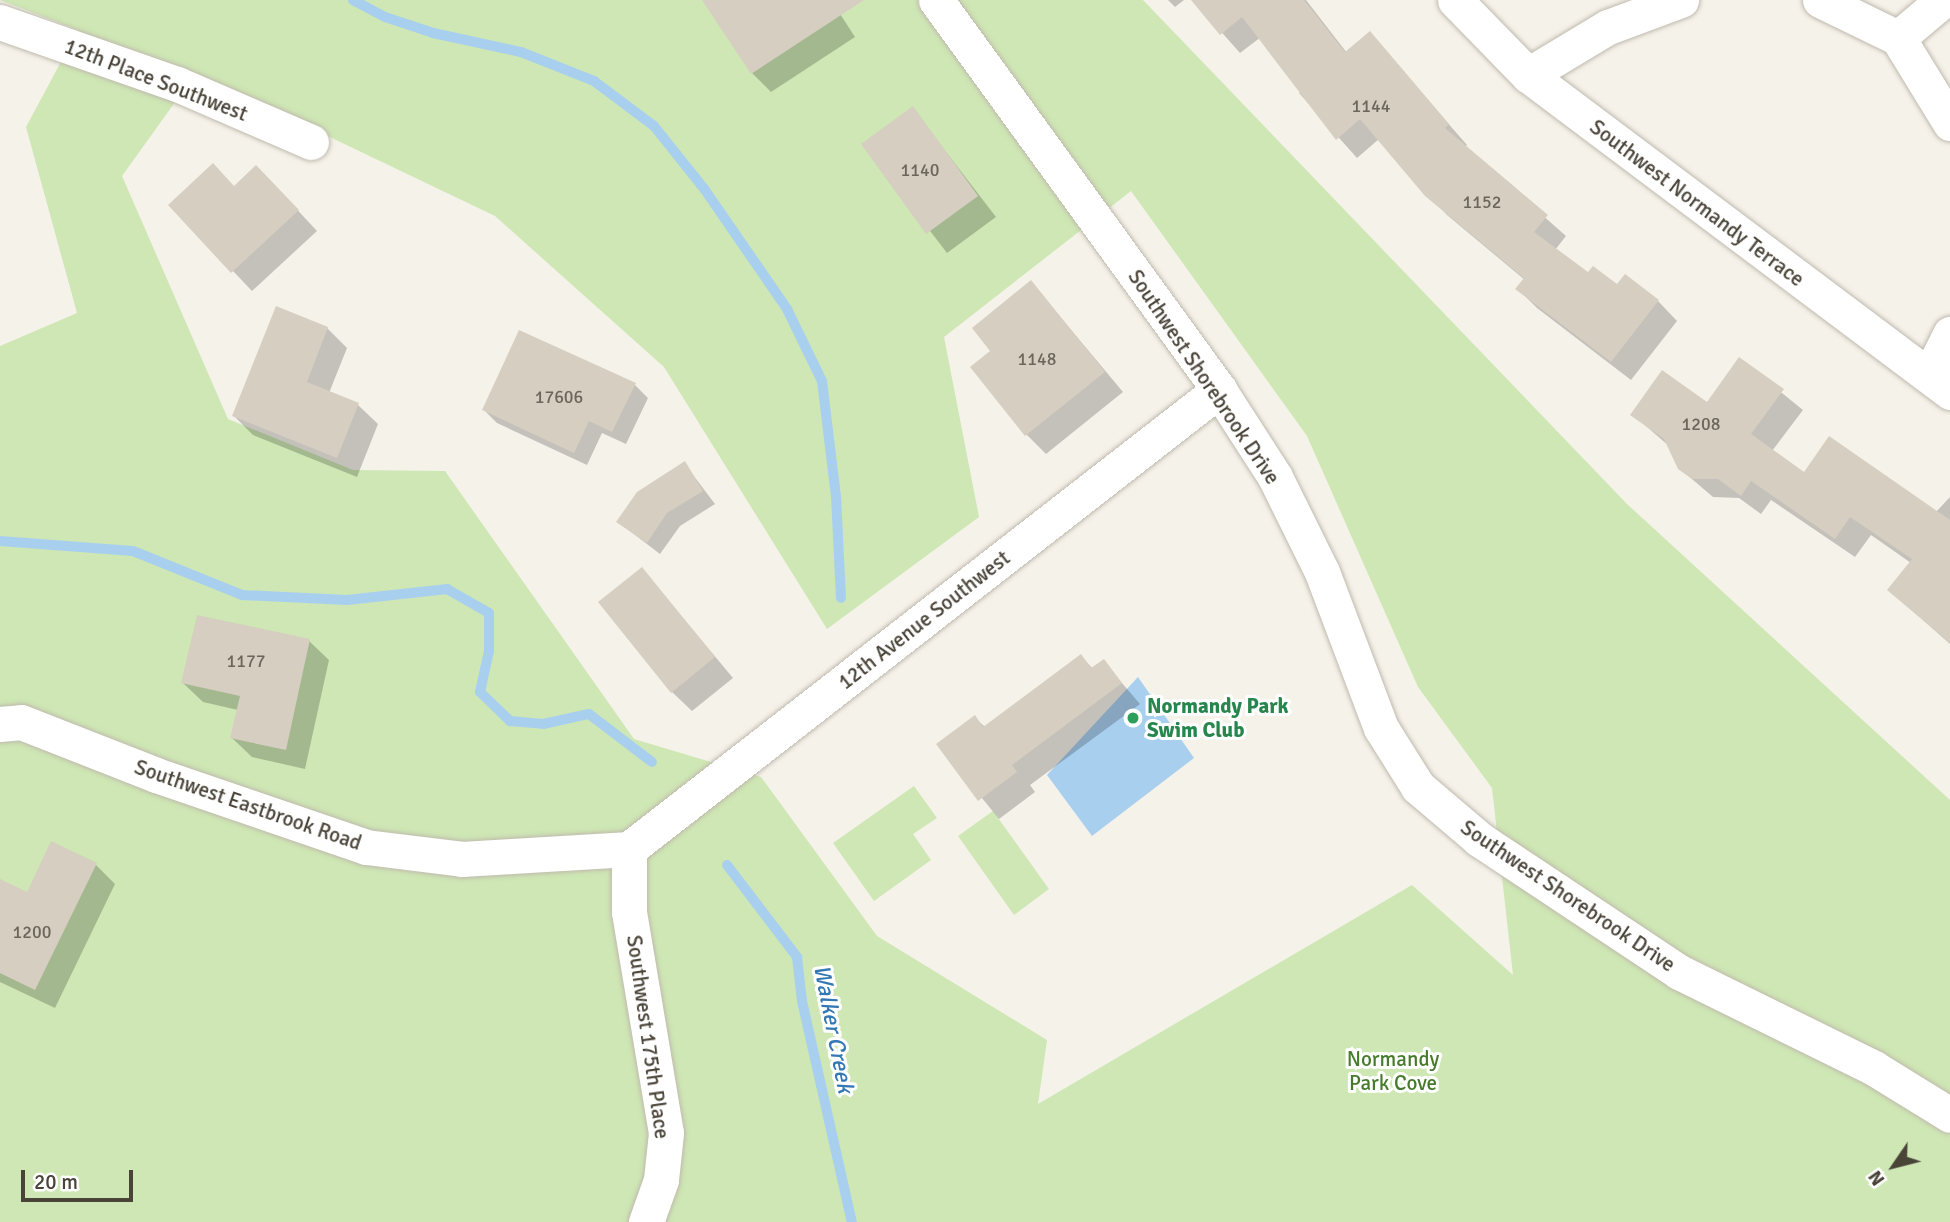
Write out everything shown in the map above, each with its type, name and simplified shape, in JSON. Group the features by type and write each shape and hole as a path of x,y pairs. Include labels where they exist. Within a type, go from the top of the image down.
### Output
{"street":[{"name":"Southwest Shorebrook Drive","path":"936,0 1219,390 1275,477 1322,572 1381,728 1418,787 1479,839 1679,972 1874,1068 1950,1115"},
{"name":"Southwest Normandy Terrace","path":"1455,0 1528,75 1741,239 1940,383"},
{"path":"1528,75 1608,27 1681,0"},
{"path":"1820,0 1898,38 1950,123"},
{"path":"1898,38 1943,0"},
{"name":"12th Place Southwest","path":"0,22 177,84 311,142"},
{"path":"1940,383 1950,334"},
{"name":"12th Avenue Southwest","path":"629,849 1219,390"},
{"name":"Southwest Eastbrook Road","path":"0,724 21,722 156,775 366,847 462,859 629,849"},
{"name":"Southwest 175th Place","path":"629,849 629,912 666,1133 661,1180 646,1222"}],"green space":[{"name":"Normandy Park Cove","path":"0,0 1143,0 1627,504 1950,800 1950,1222 0,1222 0,346 77,313 26,127 78,30","holes":["196,73 495,216 664,367 827,629 979,517 944,337 1131,191 1307,436 1418,687 1492,788 1513,975 1412,885 1038,1104 1047,1040 877,936 761,777 634,739 445,471 353,470 228,419 122,176"]},
{"path":"914,786 937,818 913,834 931,860 874,901 833,843"},
{"path":"993,811 1049,889 1014,915 958,836"}],"water":[{"name":"Normandy Park Swim Club","path":"1138,677 1194,758 1092,836 1047,775"}],"building":[{"path":"702,0 864,0 751,74"},
{"path":"1191,0 1304,0 1345,52 1370,31 1449,124 1445,128 1548,215 1534,232 1588,272 1593,266 1617,284 1625,274 1659,300 1611,362 1515,289 1524,278 1425,196 1360,119 1336,140 1242,17 1220,35"},
{"path":"913,106 978,196 926,234 861,144"},
{"path":"213,163 234,186 256,165 299,210 231,273 168,205"},
{"path":"1031,280 1105,372 1025,436 970,367 990,351 972,328"},
{"path":"276,306 328,327 307,382 359,403 337,458 232,416"},
{"path":"519,330 636,383 612,432 589,421 574,453 482,410"},
{"path":"1739,357 1784,389 1751,434 1804,472 1829,436 1950,520 1950,643 1887,590 1912,559 1850,517 1835,539 1751,481 1741,496 1718,479 1692,479 1678,469 1664,439 1630,415 1662,370 1707,402"},
{"path":"685,461 703,491 667,513 647,543 616,522 637,492"},
{"path":"642,567 715,657 671,693 598,602"},
{"path":"197,615 310,639 286,750 230,738 240,696 181,683"},
{"path":"1081,654 1091,668 1104,659 1122,683 1012,765 1017,772 978,801 936,744 975,715 983,727"},
{"path":"51,841 97,863 35,990 0,973 0,879 27,892"}],"waterway":[{"path":"353,0 385,17 433,33 521,52 594,81 654,126 705,190 787,309 822,381 836,496 841,598"},
{"name":"Walker Creek","path":"0,541 133,551 242,595 347,600 447,589 489,613 489,651 480,692 510,721 543,724 589,714 652,762"},
{"name":"Walker Creek","path":"727,865 797,957 802,1001 852,1222"}],"place":[{"name":"Normandy Park Swim Club","path":"1133,718"}]}
